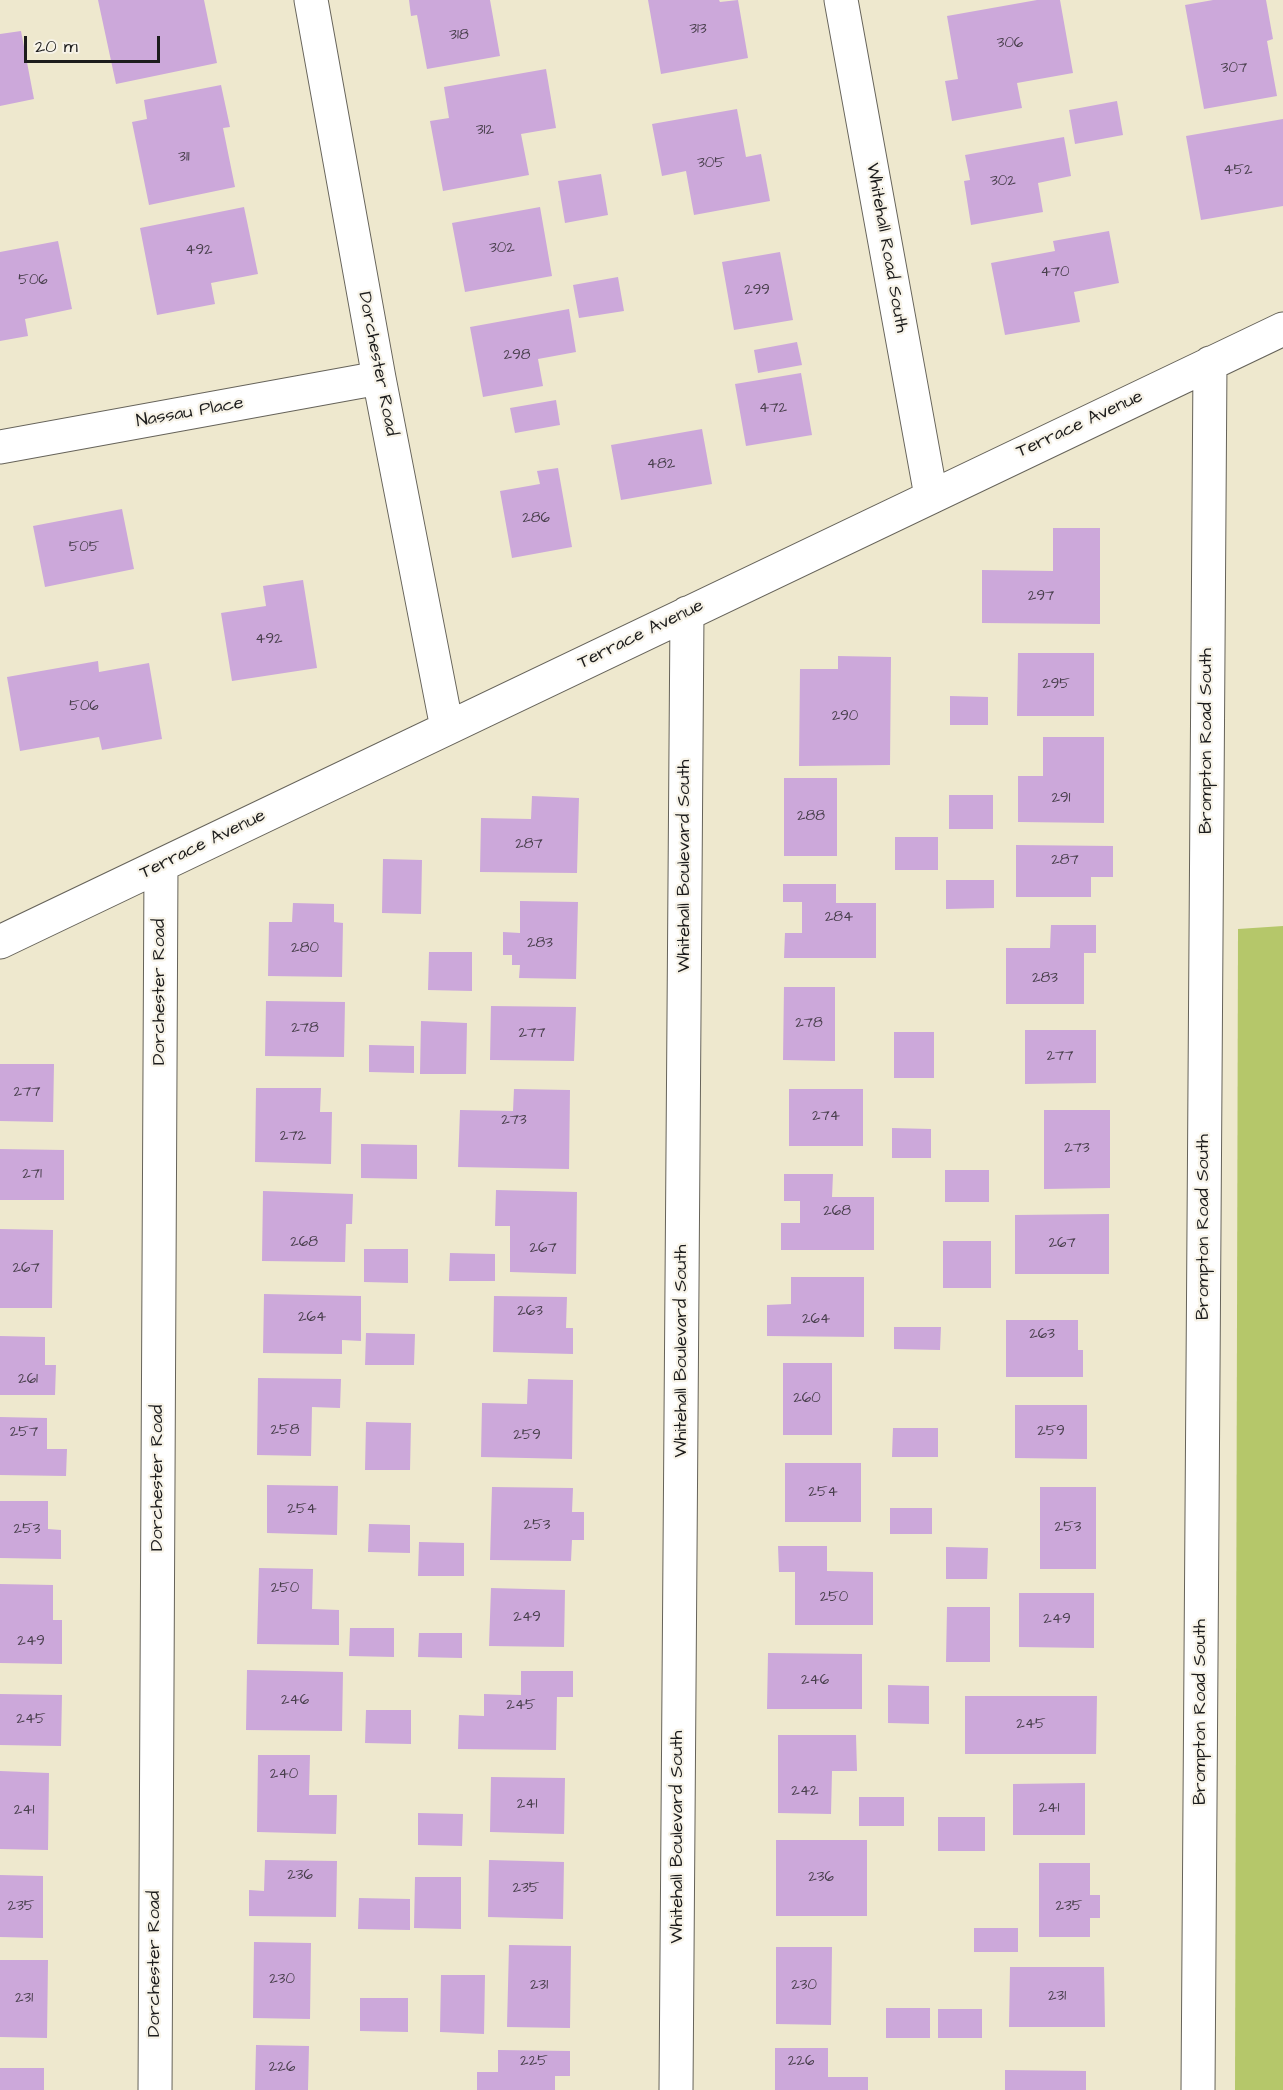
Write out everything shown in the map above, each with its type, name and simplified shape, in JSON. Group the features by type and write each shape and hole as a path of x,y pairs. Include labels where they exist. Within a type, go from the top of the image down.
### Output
{"street":[{"name":"Dorchester Road","path":"311,0 379,378 447,728"},
{"name":"Whitehall Road South","path":"841,0 931,496"},
{"name":"Terrace Avenue","path":"0,942 1283,329"},
{"name":"Brompton Road South","path":"1198,2090 1210,363"},
{"name":"Nassau Place","path":"0,447 379,378"},
{"name":"Whitehall Boulevard South","path":"676,2090 687,613"},
{"name":"Dorchester Road","path":"155,2090 161,865"}],"green space":[{"path":"1283,926 1283,2090 1235,2090 1238,929"}],"building":[{"path":"98,0 204,0 217,63 116,84"},
{"path":"409,0 490,0 500,56 427,69 417,15 411,16"},
{"path":"648,0 719,0 720,2 738,0 748,58 661,74"},
{"path":"1037,0 1060,0 1073,73 1017,83 1022,108 952,121 945,81 958,79 947,16"},
{"path":"1213,0 1266,0 1273,39 1267,41 1277,96 1204,109 1185,5"},
{"path":"21,31 34,99 0,106 0,34"},
{"path":"546,69 556,128 521,134 529,175 443,191 430,121 449,118 444,87"},
{"path":"221,85 230,127 223,128 235,187 149,205 132,122 147,119 144,100"},
{"path":"1117,101 1123,135 1075,144 1069,110"},
{"path":"737,109 746,157 761,154 770,201 694,215 686,171 662,176 652,124"},
{"path":"1283,119 1283,206 1201,220 1186,136"},
{"path":"1064,137 1071,176 1038,183 1043,212 971,225 964,181 970,180 965,155"},
{"path":"601,174 608,215 565,223 558,181"},
{"path":"244,207 258,274 211,283 215,304 157,315 140,228"},
{"path":"540,207 552,276 465,292 452,223"},
{"path":"1109,231 1119,283 1074,292 1080,322 1005,335 991,263 1055,251 1053,241"},
{"path":"58,241 72,309 25,319 28,336 0,341 0,252"},
{"path":"780,252 793,320 734,330 722,262"},
{"path":"618,277 624,311 579,318 573,285"},
{"path":"569,309 576,352 538,359 543,386 483,397 470,327"},
{"path":"797,342 802,365 758,373 754,350"},
{"path":"801,373 812,435 746,446 735,384"},
{"path":"556,400 560,425 515,433 510,408"},
{"path":"702,429 712,484 621,500 611,445"},
{"path":"558,468 572,547 512,558 500,491 540,484 537,471"},
{"path":"122,509 134,569 45,587 33,526"},
{"path":"1053,528 1100,528 1100,624 982,623 982,570 1053,571"},
{"path":"303,580 317,668 232,681 221,613 266,606 263,586"},
{"path":"1018,653 1094,653 1094,716 1017,716"},
{"path":"838,656 891,657 890,765 799,766 800,669 838,669"},
{"path":"98,661 99,672 149,663 162,739 102,750 99,737 20,751 7,677"},
{"path":"950,696 988,697 988,725 950,725"},
{"path":"1043,737 1104,737 1104,823 1018,822 1018,776 1043,776"},
{"path":"784,778 837,778 837,856 784,856"},
{"path":"949,795 993,795 993,829 949,829"},
{"path":"532,796 579,798 577,873 480,872 481,818 531,819"},
{"path":"895,837 938,837 938,870 895,870"},
{"path":"1016,845 1113,846 1113,877 1091,877 1091,897 1016,897"},
{"path":"383,859 422,860 421,914 382,913"},
{"path":"946,880 994,880 994,908 946,909"},
{"path":"783,884 836,884 836,903 876,903 876,958 784,958 785,933 802,933 802,902 783,902"},
{"path":"520,901 578,902 576,979 519,978 520,965 512,965 512,955 503,955 503,932 520,933"},
{"path":"293,903 334,904 334,922 343,923 342,977 268,976 269,922 292,922"},
{"path":"1051,925 1096,925 1096,953 1084,953 1084,1004 1006,1004 1006,948 1050,948"},
{"path":"429,952 472,952 472,991 428,990"},
{"path":"784,987 835,987 835,1061 783,1060"},
{"path":"266,1001 345,1002 344,1057 265,1056"},
{"path":"491,1006 576,1007 574,1061 490,1060"},
{"path":"421,1021 467,1023 466,1074 420,1074"},
{"path":"1025,1030 1096,1030 1096,1083 1025,1084"},
{"path":"894,1032 934,1032 934,1078 894,1078"},
{"path":"369,1045 414,1046 414,1073 369,1072"},
{"path":"0,1064 54,1064 53,1122 0,1121"},
{"path":"256,1088 321,1088 320,1112 332,1112 331,1164 255,1162"},
{"path":"514,1089 570,1090 569,1169 458,1167 460,1110 513,1111"},
{"path":"789,1089 863,1089 863,1146 789,1146"},
{"path":"1044,1110 1110,1110 1110,1188 1044,1189"},
{"path":"892,1128 931,1129 931,1158 892,1158"},
{"path":"361,1144 417,1145 417,1179 361,1178"},
{"path":"0,1149 64,1150 64,1200 0,1200"},
{"path":"945,1170 989,1170 989,1202 945,1202"},
{"path":"784,1174 833,1174 832,1197 874,1197 874,1250 781,1250 781,1223 800,1223 800,1201 784,1201"},
{"path":"496,1190 577,1192 576,1274 510,1272 510,1226 495,1226"},
{"path":"263,1191 353,1194 352,1224 346,1224 345,1262 262,1261"},
{"path":"1109,1214 1109,1274 1015,1274 1015,1215"},
{"path":"0,1229 53,1230 52,1308 0,1308"},
{"path":"943,1241 991,1241 991,1288 943,1288"},
{"path":"364,1249 408,1249 408,1283 364,1282"},
{"path":"450,1253 495,1254 495,1281 449,1281"},
{"path":"791,1277 864,1277 864,1337 767,1336 767,1305 791,1304"},
{"path":"264,1294 361,1296 361,1341 342,1340 342,1354 263,1353"},
{"path":"494,1296 567,1297 566,1328 573,1328 573,1354 493,1352"},
{"path":"1006,1320 1078,1320 1078,1350 1083,1350 1083,1377 1006,1377"},
{"path":"894,1327 941,1327 940,1350 894,1349"},
{"path":"366,1333 415,1334 414,1365 365,1365"},
{"path":"0,1336 45,1337 45,1365 56,1365 55,1395 0,1395"},
{"path":"783,1363 832,1363 832,1435 783,1435"},
{"path":"258,1378 341,1379 340,1408 312,1407 311,1456 257,1455"},
{"path":"528,1379 573,1380 572,1459 481,1457 482,1403 527,1404"},
{"path":"1015,1405 1087,1405 1087,1459 1015,1458"},
{"path":"0,1417 47,1418 47,1449 67,1449 66,1476 0,1475"},
{"path":"366,1422 411,1423 410,1470 365,1470"},
{"path":"893,1428 938,1428 938,1457 892,1457"},
{"path":"785,1463 861,1463 861,1522 785,1522"},
{"path":"267,1485 338,1486 337,1535 267,1533"},
{"path":"492,1487 573,1488 572,1512 584,1512 584,1540 572,1540 571,1561 490,1560"},
{"path":"1040,1487 1096,1487 1096,1569 1040,1569"},
{"path":"0,1501 48,1501 48,1529 61,1530 61,1559 0,1558"},
{"path":"890,1508 932,1508 932,1534 890,1534"},
{"path":"369,1524 410,1525 410,1553 368,1552"},
{"path":"419,1542 464,1543 464,1576 418,1576"},
{"path":"778,1546 827,1546 827,1571 873,1572 873,1625 795,1625 795,1572 779,1572"},
{"path":"946,1547 988,1548 987,1579 946,1579"},
{"path":"259,1568 313,1569 312,1609 339,1610 339,1645 257,1644"},
{"path":"0,1584 53,1585 53,1620 62,1620 62,1664 0,1663"},
{"path":"491,1588 565,1590 564,1647 489,1646"},
{"path":"1019,1593 1094,1593 1094,1648 1019,1647"},
{"path":"947,1607 990,1607 990,1662 946,1662"},
{"path":"350,1628 394,1628 394,1657 349,1656"},
{"path":"419,1633 462,1633 462,1658 418,1657"},
{"path":"768,1653 862,1654 862,1709 767,1709"},
{"path":"247,1670 343,1672 342,1731 246,1730"},
{"path":"521,1671 573,1671 573,1697 557,1697 556,1750 458,1749 459,1715 484,1716 484,1694 521,1695"},
{"path":"888,1685 929,1686 929,1724 888,1723"},
{"path":"0,1694 62,1695 61,1746 0,1745"},
{"path":"965,1696 1097,1696 1096,1754 965,1754"},
{"path":"366,1710 411,1710 411,1744 365,1743"},
{"path":"778,1735 856,1735 857,1771 832,1771 831,1814 778,1813"},
{"path":"258,1755 310,1755 309,1795 337,1795 336,1834 257,1832"},
{"path":"0,1771 49,1773 48,1850 0,1849"},
{"path":"491,1777 565,1778 564,1834 490,1832"},
{"path":"1085,1783 1085,1835 1013,1835 1013,1784"},
{"path":"859,1797 904,1797 904,1826 859,1826"},
{"path":"418,1813 463,1814 462,1846 418,1845"},
{"path":"938,1817 985,1817 985,1851 938,1851"},
{"path":"776,1840 867,1840 867,1916 776,1916"},
{"path":"265,1860 337,1861 336,1917 249,1916 249,1890 264,1891"},
{"path":"489,1860 564,1862 563,1919 488,1917"},
{"path":"1039,1863 1090,1863 1090,1895 1100,1895 1100,1918 1090,1918 1090,1937 1039,1937"},
{"path":"0,1875 43,1876 43,1938 0,1937"},
{"path":"415,1877 461,1877 461,1929 414,1928"},
{"path":"359,1898 410,1899 410,1930 358,1929"},
{"path":"974,1928 1018,1928 1018,1952 974,1952"},
{"path":"254,1942 311,1943 310,2019 253,2018"},
{"path":"509,1945 571,1946 570,2028 507,2027"},
{"path":"776,1947 832,1947 831,2025 776,2024"},
{"path":"0,1960 48,1960 47,2038 0,2037"},
{"path":"1010,1967 1104,1967 1105,2027 1009,2027"},
{"path":"441,1975 485,1975 484,2034 440,2032"},
{"path":"360,1998 408,1998 408,2032 360,2031"},
{"path":"886,2008 930,2008 930,2038 886,2038"},
{"path":"938,2009 982,2009 982,2038 938,2038"},
{"path":"256,2045 309,2046 308,2090 255,2090"},
{"path":"775,2048 828,2048 828,2077 868,2077 868,2090 775,2090"},
{"path":"498,2050 570,2051 570,2076 555,2076 555,2090 477,2090 477,2072 498,2072"},
{"path":"0,2068 44,2068 44,2090 0,2090"},
{"path":"1005,2070 1086,2071 1086,2090 1005,2090"}]}
